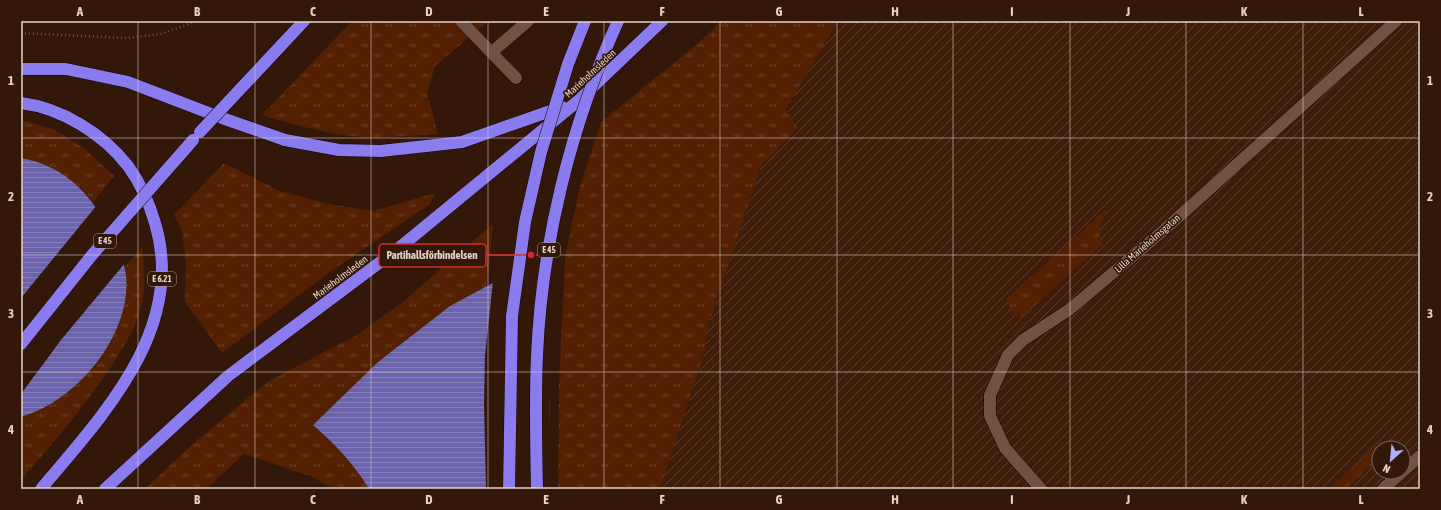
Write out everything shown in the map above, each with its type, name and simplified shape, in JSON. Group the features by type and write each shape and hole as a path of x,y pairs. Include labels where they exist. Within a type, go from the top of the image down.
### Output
{"highway":[{"name":"E 45","path":"21,344 92,256 180,154 304,21"},
{"path":"510,489 512,316 525,222 541,152 568,64 584,21"},
{"name":"E 45","path":"537,489 537,354 543,290 553,229 583,110 618,21"},
{"name":"Marieholmsleden","path":"105,489 228,376 399,248 578,101 662,21"},
{"path":"21,70 66,69 128,82 285,140 346,150 381,151 462,142 578,101"},
{"name":"E 6.21","path":"21,103 48,110 76,122 103,141 124,161 142,187 149,204 160,240 162,256 160,296 153,325 139,358 109,405 41,489"}],"street":[{"path":"461,21 516,78"},
{"path":"492,52 528,21"},
{"name":"Lilla Marieholmsgatan","path":"1041,489 1005,448 990,416 990,395 1008,355 1023,340 1070,309 1164,230 1396,21"},
{"path":"1411,464 1420,456"},
{"path":"1383,489 1392,480"}],"path":[{"path":"21,33 127,38 161,34 197,21"}],"shaded area":[{"path":"838,21 1420,21 1420,489 660,489 705,352 708,326 761,166 798,129 786,109"},
{"path":"21,158 35,161 59,172 80,189 89,199 97,210 118,248 125,268 126,298 120,320 110,342 97,362 80,381 62,396 42,409 21,417"},
{"path":"567,243 553,290 547,489 369,489 344,455 313,425 378,362 450,306"}],"green space":[{"path":"352,21 488,21 435,66 427,93 438,134 383,137 352,136 313,129 262,115"},
{"path":"721,21 838,21 786,109 798,128 761,166 708,326 705,351 660,489 558,489 559,386 565,257 579,190 601,122 701,41"},
{"path":"21,120 53,129 84,148 114,176 93,202 80,187 33,161 21,158"},
{"path":"224,163 280,191 333,205 374,211 435,193 430,204 330,272 222,353 185,302 186,261 182,231 174,215"},
{"path":"1108,208 1099,228 1100,234 1098,239 1103,244 1020,318 1017,317 1011,310 1007,298"},
{"path":"493,224 487,286 450,306 378,362 313,425 334,443 361,475 369,489 334,489 313,477 244,454 206,489 145,489 195,442 267,382 357,335 404,301"},
{"path":"142,247 144,287 140,311 132,331 114,362 81,408 21,480 21,417 24,417 126,277 124,268"},
{"path":"1371,451 1371,466 1345,489 1329,489"}],"pier":[{"path":"97,205 124,255 125,263 61,340 21,394 21,298"},
{"path":"568,241 555,290 549,419 549,489 486,489 484,403 485,355 493,281"}],"place":[{"name":"Partihallsförbindelsen","path":"531,255"}]}
